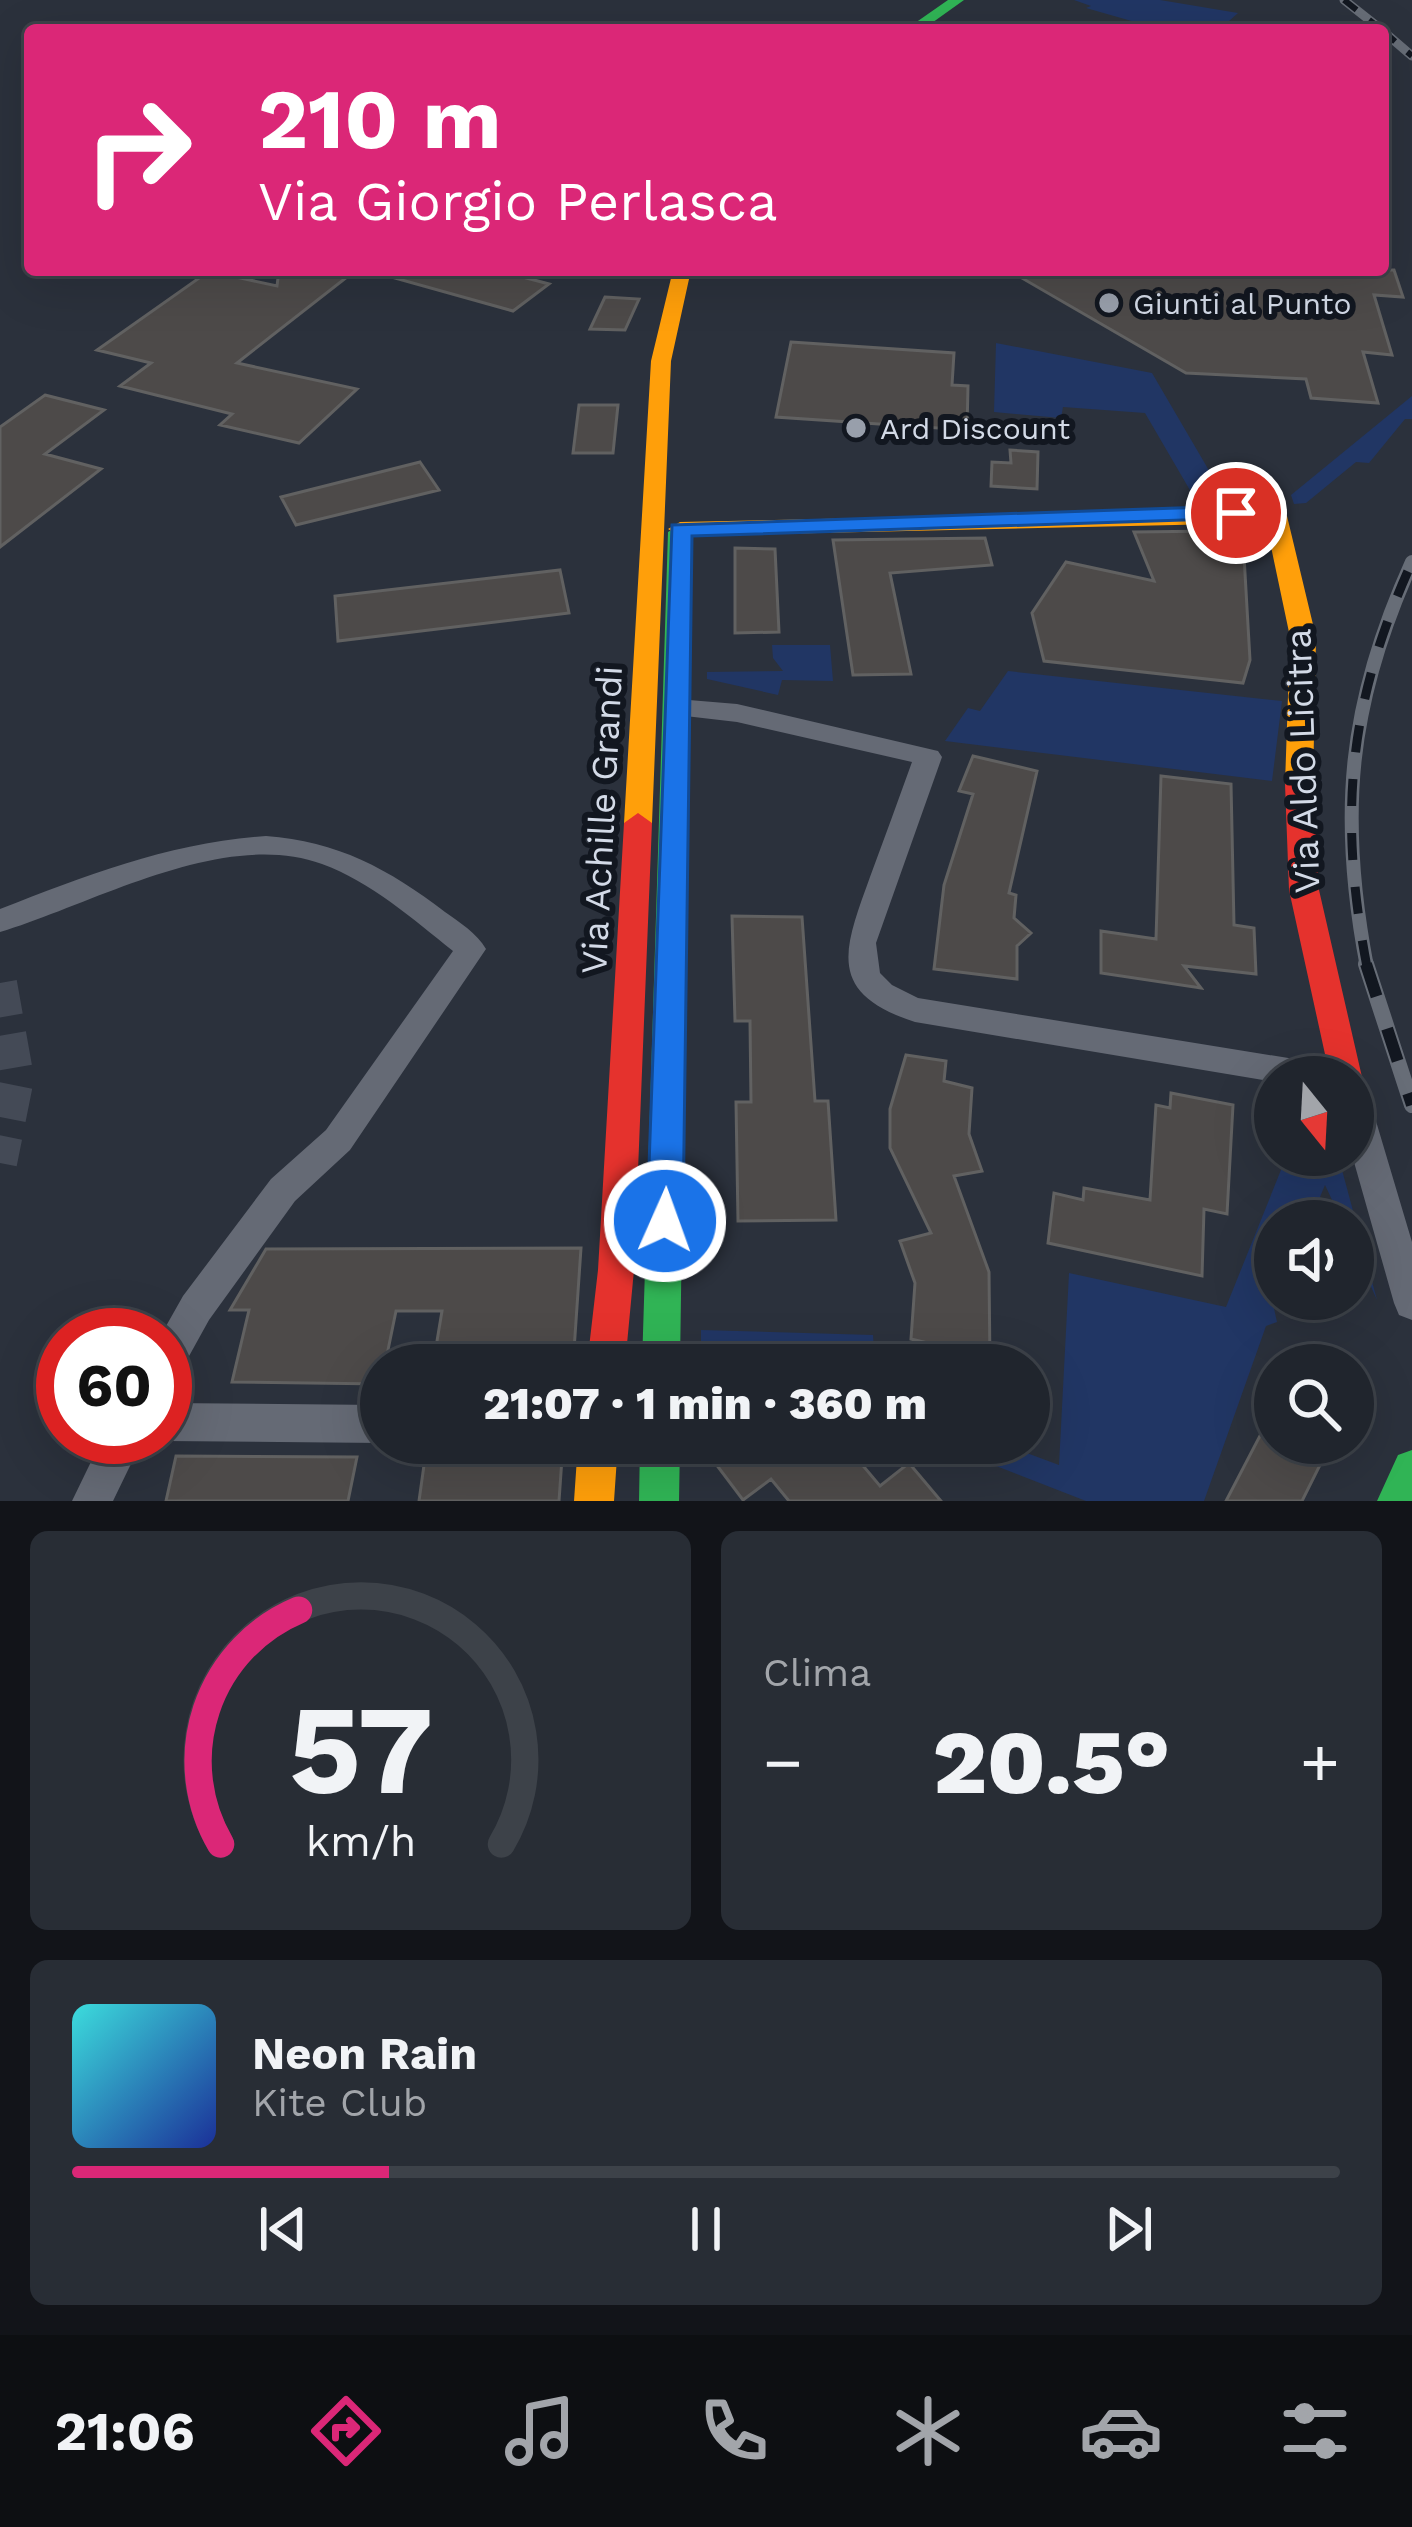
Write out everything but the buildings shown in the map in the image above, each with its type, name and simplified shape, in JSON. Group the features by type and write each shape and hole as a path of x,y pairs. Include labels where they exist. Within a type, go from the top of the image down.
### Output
{"main road":[{"path":"911,24 946,0"},
{"path":"922,24 957,0"},
{"path":"940,24 975,0"},
{"name":"Via Achille Grandi","path":"608,1344 616,1270 661,362 682,276"},
{"name":"Via Achille Grandi","path":"662,1344 687,370 710,276"},
{"name":"Via Aldo Licitra","path":"680,530 1276,516 1303,637 1299,805 1304,890 1341,1056"},
{"path":"594,1501 597,1464"},
{"path":"659,1501 660,1464"},
{"path":"1397,1501 1412,1469"}],"street":[{"path":"677,708 737,713 928,757 861,943 860,965 866,984 888,1000 915,1010 1254,1065"},
{"path":"0,921 124,873 235,848 308,849 386,884 471,949 338,1140 271,1207 192,1315"},
{"path":"1374,1173 1412,1303"},
{"path":"192,1422 360,1424"},
{"path":"92,1501 110,1464"}],"shaded area":[{"path":"1074,0 1160,0 1238,13 1226,24 1142,24 1086,8 1091,6"},
{"path":"996,343 1152,373 1228,503 1198,504 1145,413 1063,407 1061,418 994,412"},
{"path":"1412,396 1412,419 1405,419 1369,463 1356,462 1306,503 1294,504 1291,495"},
{"path":"772,645 830,645 833,681 782,680 778,695 707,679 707,672 783,671 773,658"},
{"path":"1008,671 1282,701 1272,781 945,741 968,708 980,711"},
{"path":"1279,1176 1344,1176 1350,1200 1332,1200 1325,1185 1319,1200 1269,1200"},
{"path":"1254,1237 1254,1320 1277,1322 1266,1326 1260,1344 1254,1344 1254,1360 1204,1501 1086,1501 991,1464 1059,1465 1069,1273 1226,1307"},
{"path":"701,1330 873,1335 874,1344 701,1344"}],"tunnel":[{"path":"0,983 17,1078 0,1163"}],"railway":[{"path":"1344,0 1374,24"},
{"path":"1389,36 1412,56"},
{"path":"1367,967 1353,859 1355,760 1374,663 1412,562"},
{"path":"1366,964 1412,1105"}],"traffic: fast":[{"path":"921,24 957,0"},
{"path":"661,1344 680,532"},
{"path":"659,1501 660,1464"},
{"path":"1397,1501 1412,1469"}],"traffic: slow":[{"path":"638,823 661,361 681,276"},
{"path":"680,529 1276,516 1303,637 1299,784"},
{"path":"594,1501 597,1464"}],"traffic: jam":[{"path":"1299,784 1304,890 1341,1056"},
{"path":"608,1344 638,823"}],"place":[{"name":"Giunti al Punto","path":"1109,303"},
{"name":"Ard Discount","path":"856,428"}],"route":[{"path":"665,1221 680,530 1236,513"}]}
